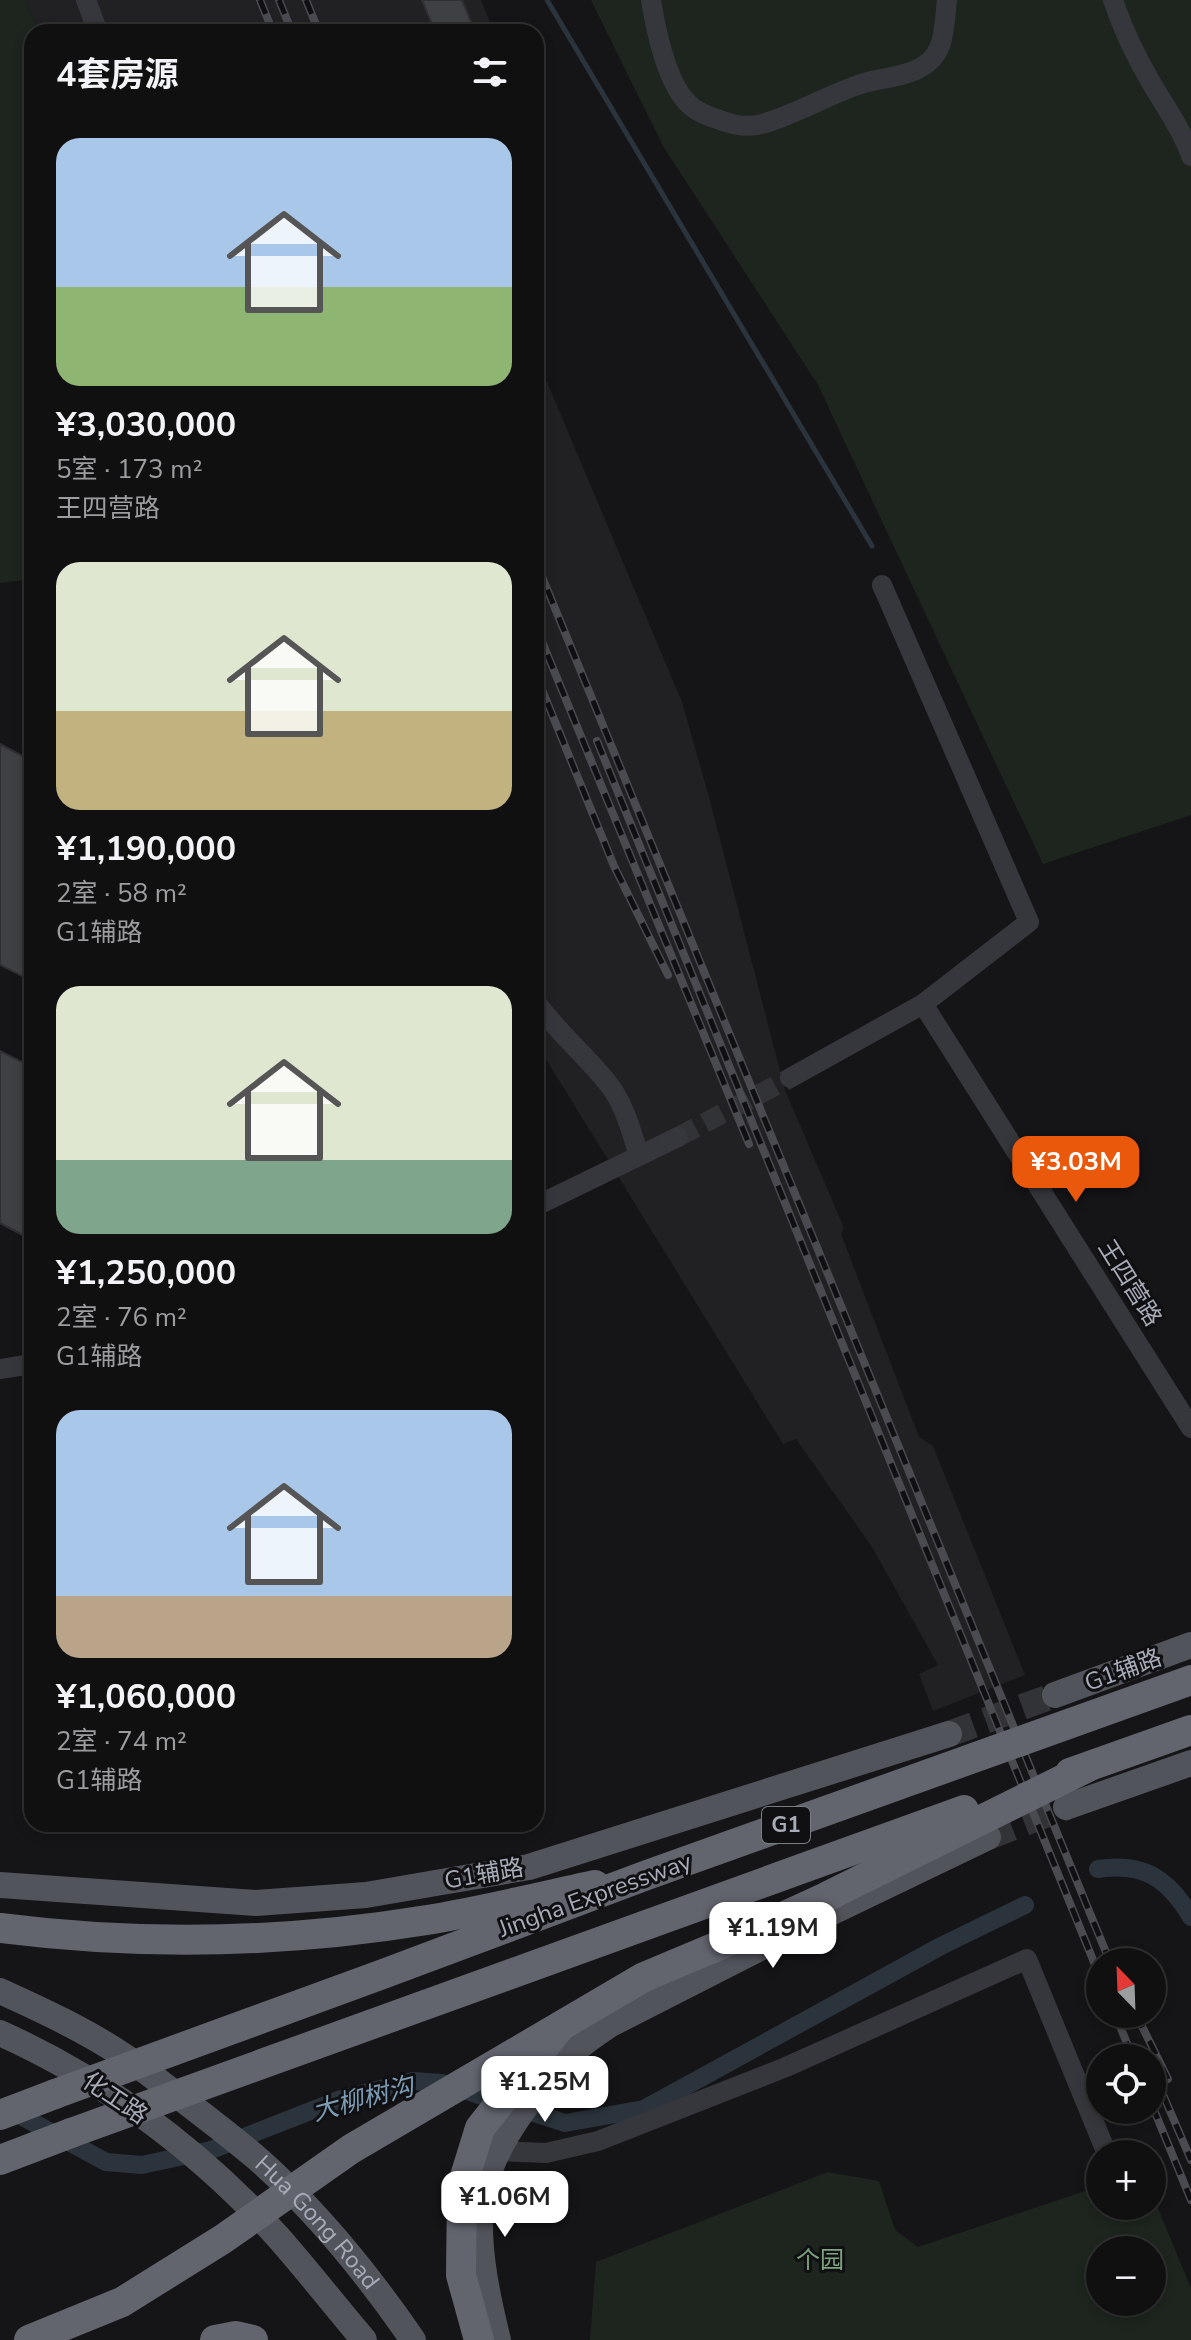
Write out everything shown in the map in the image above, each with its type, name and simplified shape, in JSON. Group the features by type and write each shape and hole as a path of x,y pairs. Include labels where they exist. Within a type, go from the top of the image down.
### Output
{"highway":[{"name":"Jingha Expressway","path":"0,2112 1191,1680"},
{"name":"Jingha Expressway","path":"0,2160 1191,1730"},
{"path":"29,2340 122,2302 223,2239 351,2149 644,1977 826,1897 1088,1767"},
{"path":"0,1928 193,1940 304,1935 427,1920 647,1875"},
{"path":"479,2340 461,2275 462,2186 480,2128 561,2025"},
{"path":"215,2340 236,2336 253,2340"}],"main road":[{"name":"G1辅路","path":"1055,1695 1191,1645"},
{"name":"G1辅路","path":"0,1885 256,1903 366,1895 529,1867 949,1734"},
{"path":"1066,1807 1191,1763"},
{"path":"498,2340 480,2240 484,2189 502,2142 544,2085 580,2046 609,2025 801,1927 988,1837"},
{"name":"化工路","path":"0,1991 47,2012 124,2055 209,2119"},
{"name":"化工路","path":"0,2033 46,2054 108,2091 219,2178"},
{"name":"Hua Gong Road","path":"209,2119 259,2161 313,2215 389,2304 413,2340"},
{"name":"Hua Gong Road","path":"219,2178 277,2236 364,2340"}],"street":[{"path":"86,0 95,24"},
{"path":"651,0 668,67 690,106 707,116 735,125 758,126 866,83 897,78 914,71 939,49 947,0"},
{"path":"1113,0 1138,61 1176,123 1191,156"},
{"path":"790,1078 923,1004 1029,922 882,585"},
{"name":"王四营路","path":"923,1004 1191,1428"},
{"path":"544,1013 610,1087 627,1116 639,1155"},
{"path":"544,1202 678,1137"},
{"path":"0,1369 24,1365"},
{"path":"502,2142 546,2153 598,2141 786,2067 1027,1959 1101,2140"}],"shaded area":[{"path":"25,0 481,0 491,24 36,24"},
{"path":"544,375 682,702 785,1090 844,1228 841,1234 919,1437 933,1446 1025,1675 933,1711 919,1674 938,1665 872,1547 796,1439 783,1444 544,1056"}],"green space":[{"path":"0,0 25,0 36,24 24,24 24,580 0,583"},
{"path":"591,0 1191,0 1191,815 1043,864 818,385 663,146"},
{"name":"个园","path":"828,2172 879,2181 895,2230 918,2247 1086,2191 1086,2220 1163,2220 1191,2288 1191,2340 590,2340 596,2262"}],"building":[{"path":"422,0 462,0 472,24 432,24"},
{"path":"0,744 24,757 24,977 0,965"},
{"path":"0,1051 24,1063 24,1236 0,1223"}],"waterway":[{"path":"547,0 872,546"},
{"name":"大柳树沟","path":"1098,1869 1128,1868 1153,1876 1173,1892 1191,1917"},
{"name":"大柳树沟","path":"10,2110 106,2162 142,2165 211,2150 341,2099 413,2081 442,2083 565,2123 644,2109 941,1946 1025,1905"}],"tunnel":[{"path":"678,1137 790,1078"},
{"path":"949,1734 1055,1695"},
{"path":"988,1837 1066,1807"}],"railway":[{"path":"260,0 270,24"},
{"path":"279,0 289,24"},
{"path":"306,0 316,24"},
{"path":"544,582 1104,1948"},
{"path":"544,646 749,1144"},
{"path":"544,695 614,866 668,975"},
{"path":"597,741 1088,1948"},
{"path":"1121,2028 1127,2044"},
{"path":"1143,2028 1168,2079"},
{"path":"1166,2102 1191,2160"},
{"path":"1160,2124 1191,2200"}]}
